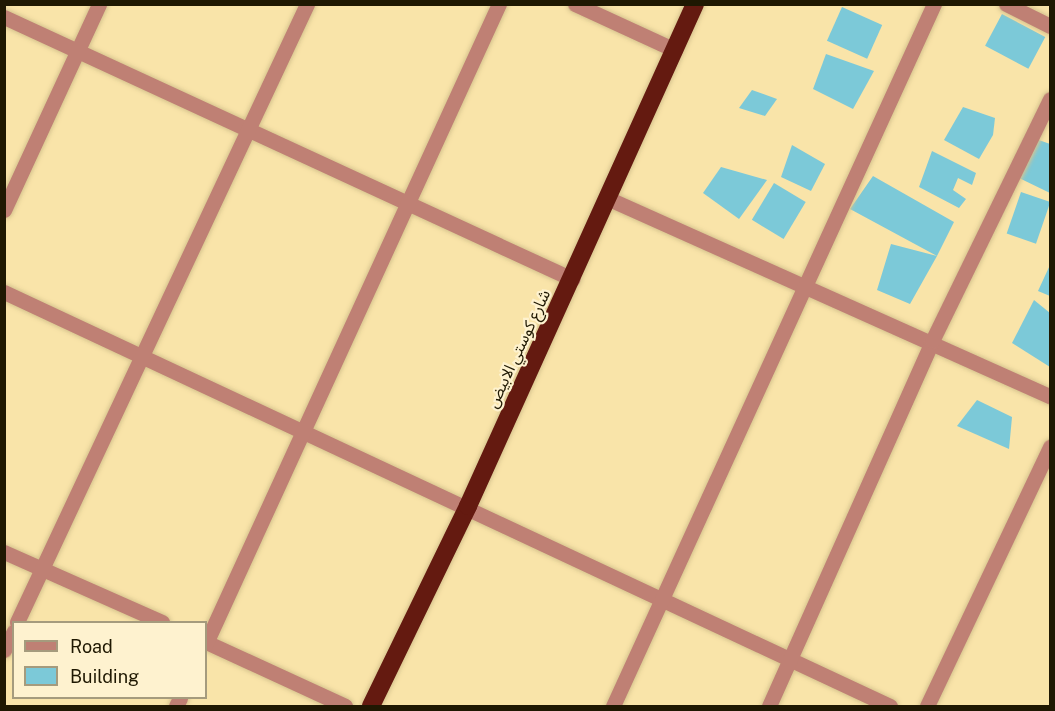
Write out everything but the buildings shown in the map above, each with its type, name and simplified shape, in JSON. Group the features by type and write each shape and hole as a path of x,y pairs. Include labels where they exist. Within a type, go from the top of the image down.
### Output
{"highway":[{"name":"شارع كوستي الابيض","path":"371,706 468,506 609,199 695,4"}],"street":[{"path":"4,210 99,4"},
{"path":"17,621 307,4"},
{"path":"207,641 499,4"},
{"path":"575,4 675,50"},
{"path":"613,706 664,599 934,4"},
{"path":"1006,4 1050,26"},
{"path":"4,17 572,279"},
{"path":"769,706 932,341 1050,99"},
{"path":"609,199 807,285 1050,396"},
{"path":"4,292 303,434 468,506 890,706"},
{"path":"927,706 1050,447"},
{"path":"4,552 160,621"},
{"path":"4,650 12,635"},
{"path":"207,643 345,706"}]}
